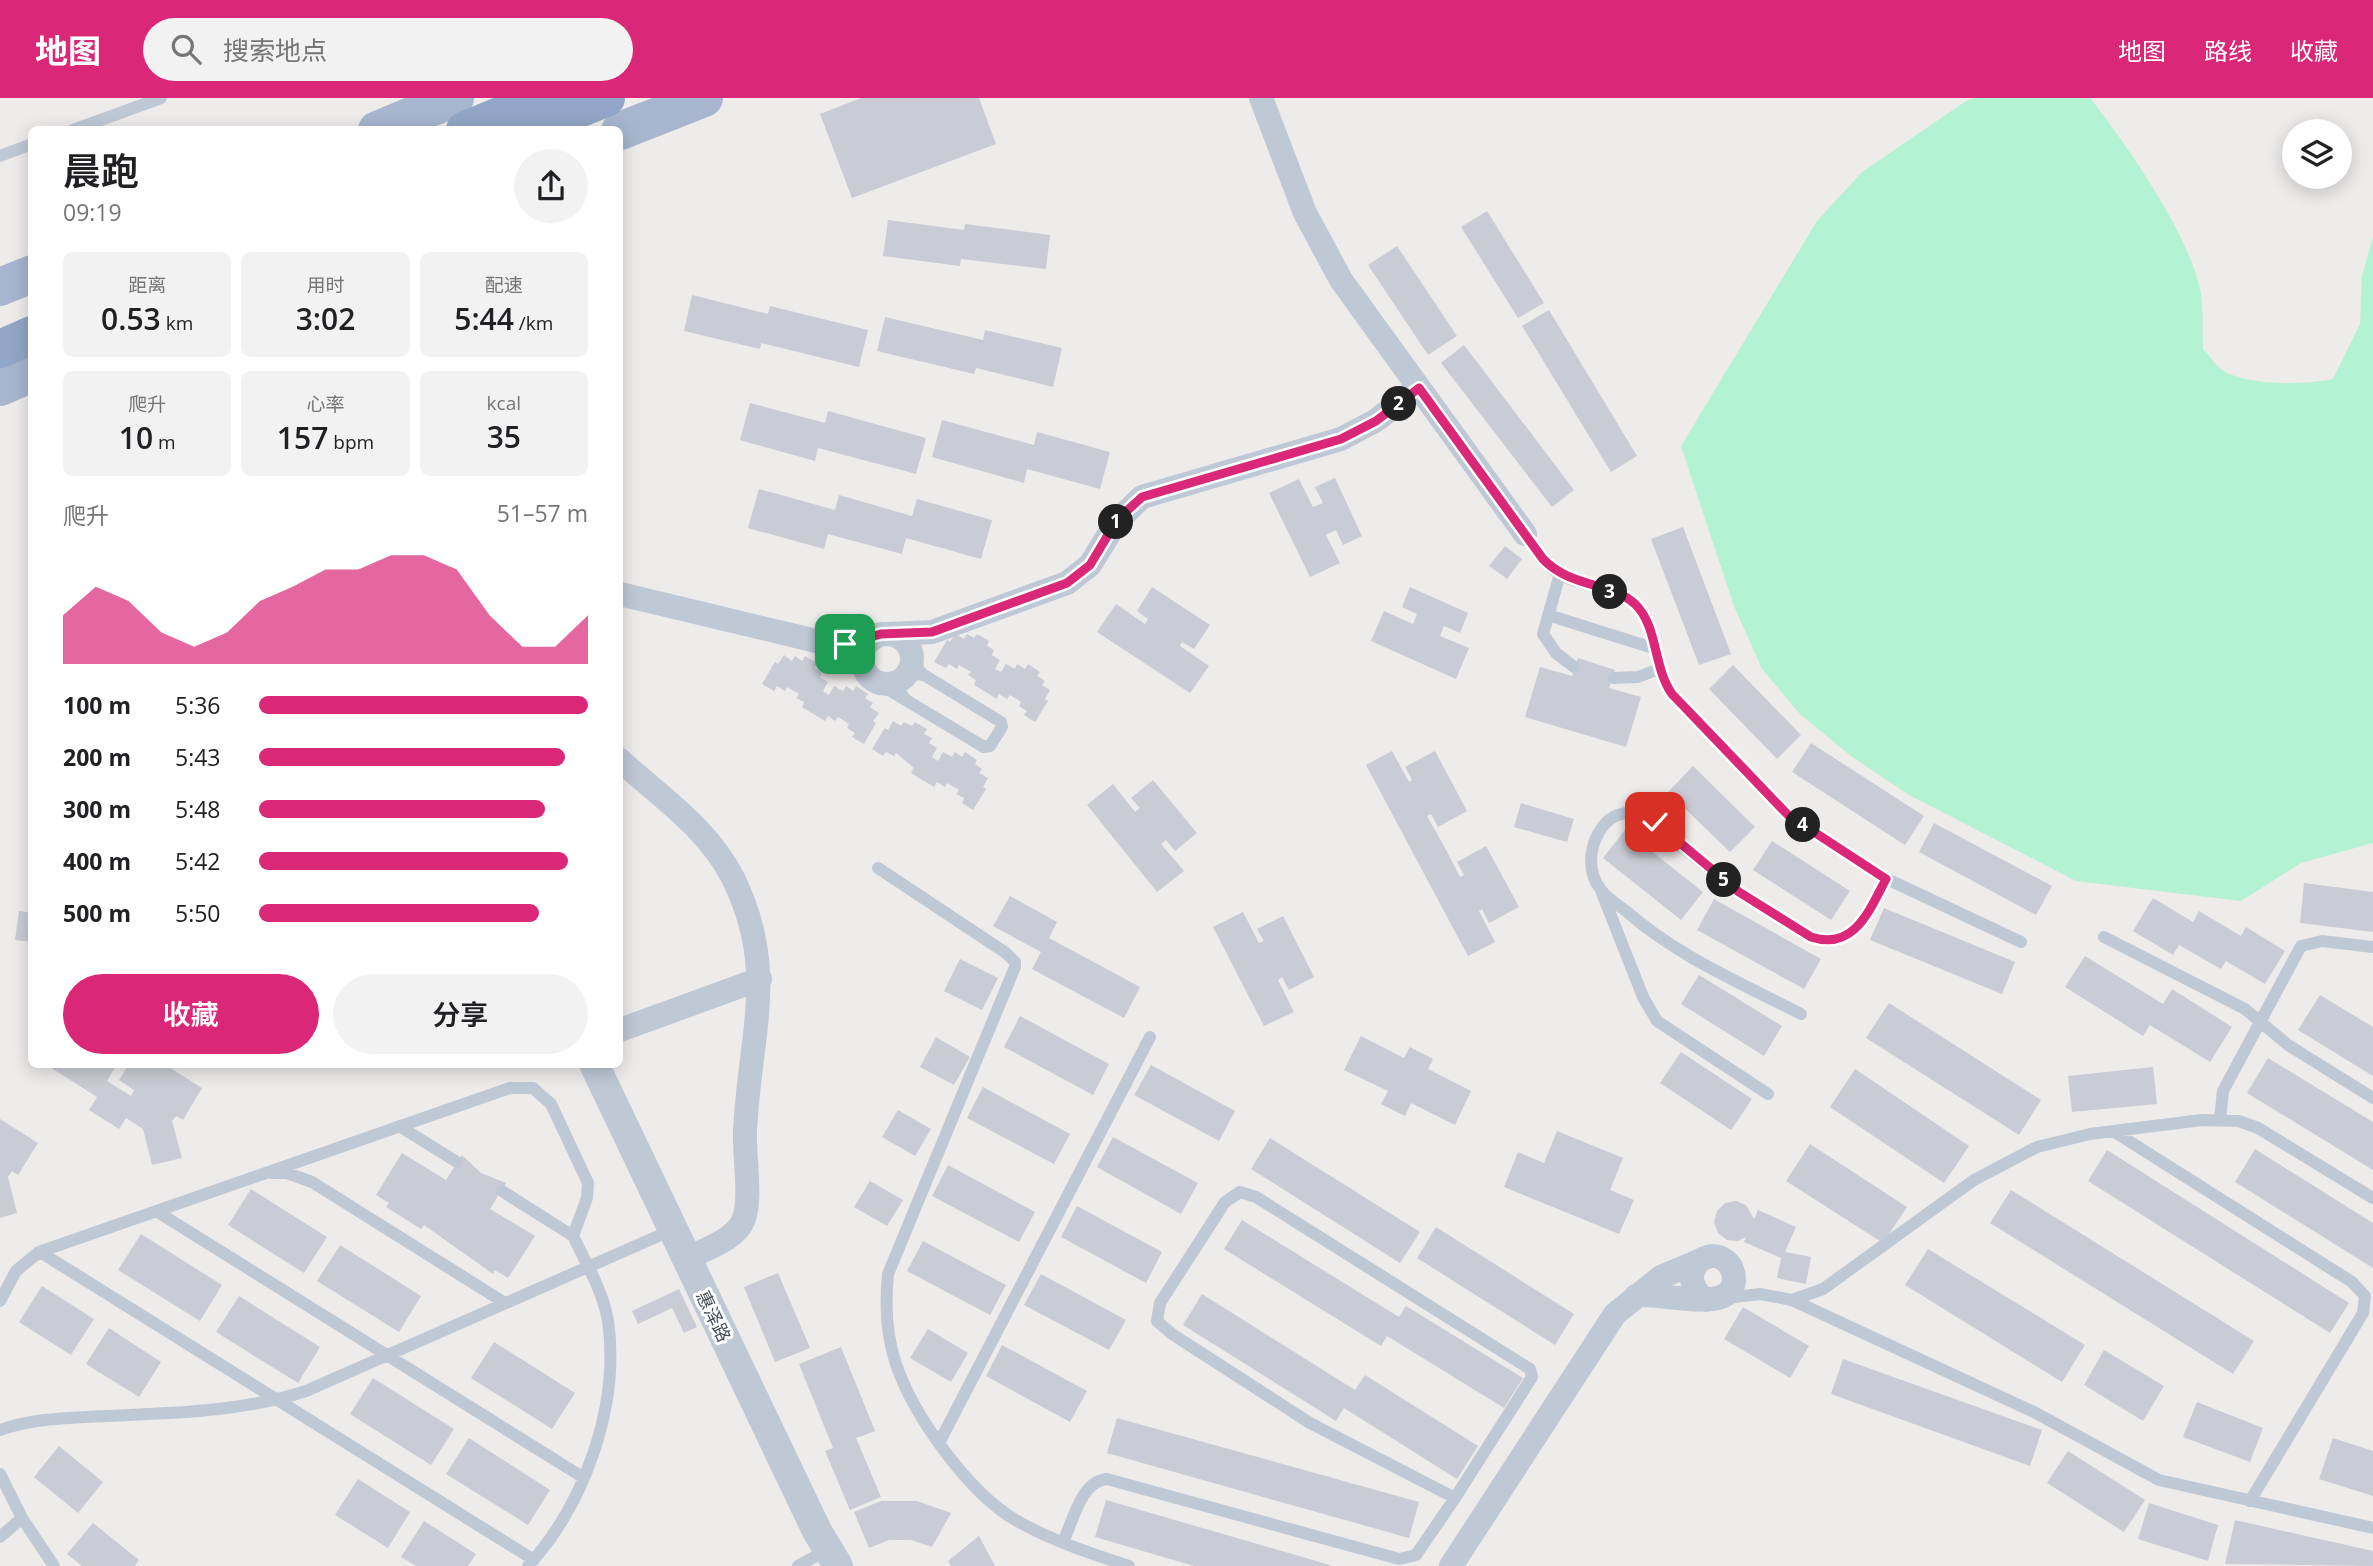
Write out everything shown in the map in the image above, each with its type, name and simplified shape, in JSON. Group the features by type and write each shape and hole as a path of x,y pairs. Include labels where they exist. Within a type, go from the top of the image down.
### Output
{"highway":[{"path":"475,126 544,98"},
{"path":"537,126 606,98"},
{"path":"0,324 28,312"},
{"path":"0,349 28,337"}],"main road":[{"path":"387,126 454,98"},
{"path":"623,130 704,98"},
{"path":"0,287 28,276"},
{"path":"0,387 28,375"}],"street":[{"path":"1261,98 1305,213 1322,246 1362,311 1525,534"},
{"path":"623,595 833,645 857,643 885,634 911,635 932,632 1067,583 1090,565 1117,520 1142,497 1341,439 1376,421 1419,388"},
{"path":"911,677 920,640 932,632"},
{"path":"871,678 863,651 867,644 885,634 905,641 911,677"},
{"path":"833,645 853,658 871,678 890,685 911,677"},
{"path":"623,763 683,813 717,852 731,874 750,920 760,979 760,1011 746,1118 746,1214 734,1233 687,1259"},
{"path":"623,1029 760,979"},
{"name":"惠泽路","path":"596,1068 833,1558"},
{"path":"1451,1566 1607,1324 1636,1296 1661,1277 1701,1260 1713,1256 1726,1261 1734,1272 1734,1285 1727,1295 1711,1300 1648,1293 1636,1296"},
{"path":"1701,1260 1692,1270 1691,1283 1696,1293 1711,1300"}],"lane":[{"path":"84,126 161,98"},
{"path":"0,156 28,146"},
{"path":"1525,534 1543,559 1560,574 1630,600 1646,620 1659,669 1672,694 1788,815 1886,879 2021,943"},
{"path":"1560,574 1543,629 1546,642 1574,667"},
{"path":"1548,615 1653,648"},
{"path":"1614,678 1638,677 1659,669"},
{"path":"911,677 1001,722 1002,727 991,744 984,747 911,677"},
{"path":"1768,1094 1657,1021 1643,997 1591,862 1596,837 1610,819 1630,811 1655,822 1739,892 1811,937 1823,941 1847,937 1857,929 1886,879"},
{"path":"878,868 1006,953 1015,962 1014,972 888,1274 885,1305 895,1364 939,1443 970,1482 992,1503 1018,1522 1129,1566"},
{"path":"1601,890 1667,944 1801,1014"},
{"path":"2104,937 2226,998 2261,1021 2288,1045 2373,1098"},
{"path":"2220,1119 2223,1091 2298,952 2306,943 2322,941 2373,947"},
{"path":"939,1443 1150,1037"},
{"path":"0,1301 16,1271 40,1252 518,1086 541,1092 551,1104 588,1183 587,1198 573,1236"},
{"path":"1792,1300 1823,1289 1995,1166 2037,1147 2113,1131 2220,1119 2258,1128 2373,1198"},
{"path":"399,1126 457,1163"},
{"path":"2113,1131 2352,1282 2365,1296 2363,1313 2250,1501"},
{"path":"312,1182 306,1170 313,1156"},
{"path":"261,1174 287,1173 312,1182 505,1303"},
{"path":"40,1252 278,1400 531,1563 564,1516 584,1478 602,1417 609,1353 608,1321 600,1290 573,1236 502,1191"},
{"path":"1063,1542 1087,1490 1099,1480 1107,1479 1399,1559 1416,1555 1455,1498 1532,1377 1530,1369 1256,1198 1240,1192 1233,1196 1160,1303 1157,1321 1172,1334 1310,1423 1455,1498"},
{"path":"156,1211 584,1478"},
{"path":"0,1430 50,1419 221,1410 278,1400 673,1229"},
{"path":"1726,1261 1752,1285 1776,1297"},
{"path":"1711,1300 1747,1294 1792,1300 2034,1412 2159,1480 2373,1528"},
{"path":"0,1474 22,1518 54,1566"},
{"path":"0,1537 22,1518"},
{"path":"798,1566 833,1558"}],"green space":[{"path":"1977,98 2090,98 2138,164 2183,241 2200,289 2203,349 2219,368 2233,375 2276,383 2333,379 2360,324 2362,276 2373,237 2373,843 2301,863 2241,901 2076,881 1909,795 1851,756 1800,714 1762,669 1734,606 1681,446 1817,221 1862,172 1966,101"}],"building":[{"path":"861,98 979,98 996,144 852,198 820,114"},
{"path":"1487,211 1544,303 1518,318 1461,227"},
{"path":"888,220 964,230 965,224 1050,235 1046,269 961,259 960,266 883,256"},
{"path":"1397,246 1457,336 1428,355 1368,265"},
{"path":"692,295 768,314 770,306 868,330 859,367 761,343 760,349 684,331"},
{"path":"1549,310 1637,456 1611,472 1522,326"},
{"path":"885,317 983,340 985,330 1062,348 1053,387 976,368 974,374 877,351"},
{"path":"1464,345 1574,490 1552,507 1441,363"},
{"path":"750,403 825,423 828,411 926,438 916,474 818,448 815,461 740,440"},
{"path":"942,420 1034,445 1037,432 1110,452 1100,489 1027,469 1024,483 932,457"},
{"path":"1335,478 1362,536 1343,545 1336,530 1326,535 1340,563 1310,577 1269,493 1299,479 1313,507 1323,503 1315,487"},
{"path":"759,489 835,510 839,495 912,516 917,499 992,520 981,559 906,538 902,554 828,534 824,549 748,528"},
{"path":"1683,527 1731,654 1699,665 1651,539"},
{"path":"1505,546 1522,559 1507,579 1489,566"},
{"path":"1152,587 1210,625 1194,649 1182,642 1180,646 1209,666 1190,693 1097,632 1116,604 1145,624 1148,619 1137,611"},
{"path":"1410,587 1468,613 1460,633 1444,626 1440,636 1469,648 1456,679 1371,641 1384,611 1413,624 1417,614 1402,607"},
{"path":"955,633 964,639 967,634 974,638 977,634 989,641 987,646 994,650 992,655 1000,660 995,669 1001,672 1006,664 1015,669 1017,664 1025,669 1028,664 1040,672 1037,676 1045,681 1042,685 1050,690 1045,699 1048,701 1035,722 1024,715 1027,711 1019,706 1021,702 1010,695 1007,699 999,694 997,699 974,685 976,680 968,675 971,672 959,665 957,669 949,664 946,668 934,662 947,640 950,642"},
{"path":"784,655 792,661 795,656 802,661 805,656 817,663 815,668 822,673 820,677 828,682 823,691 829,695 834,686 843,691 846,686 853,691 856,686 868,694 865,698 873,703 870,707 879,713 864,744 852,737 855,733 847,728 849,724 838,717 835,721 828,716 825,721 802,707 804,702 796,698 799,694 787,687 785,691 777,686 774,691 762,684 775,662 778,664"},
{"path":"1578,658 1615,670 1609,688 1641,697 1626,747 1525,717 1540,667 1572,676"},
{"path":"1733,665 1801,735 1777,759 1709,689"},
{"path":"893,721 901,726 904,722 912,726 915,722 927,729 924,734 932,738 929,743 937,748 932,757 938,761 943,752 952,757 955,752 962,757 965,752 977,760 975,764 982,769 979,773 988,778 983,787 986,789 973,810 962,803 964,798 956,794 959,790 947,783 945,787 937,782 934,787 911,773 914,768 896,753 894,756 886,752 883,756 872,749 885,728 888,730"},
{"path":"1811,743 1924,816 1905,845 1792,772"},
{"path":"1392,751 1409,782 1412,780 1405,767 1435,751 1467,811 1438,827 1431,814 1427,816 1460,877 1464,875 1457,862 1486,846 1519,907 1489,923 1482,909 1479,911 1495,942 1468,956 1366,765"},
{"path":"1693,766 1755,827 1730,852 1668,792"},
{"path":"1153,780 1197,833 1175,851 1166,840 1161,844 1184,871 1157,892 1087,805 1113,784 1135,812 1140,808 1131,798"},
{"path":"1521,803 1574,819 1567,842 1514,827"},
{"path":"1934,823 2052,886 2036,915 1919,852"},
{"path":"1625,830 1703,892 1681,920 1603,858"},
{"path":"1772,841 1850,891 1831,920 1753,870"},
{"path":"2304,883 2373,892 2373,932 2300,923"},
{"path":"1010,896 1057,922 1049,938 1140,987 1124,1018 1032,969 1041,952 993,926"},
{"path":"2153,898 2193,922 2199,911 2241,936 2246,927 2285,951 2265,984 2226,961 2221,969 2179,945 2173,955 2133,931"},
{"path":"1714,899 1821,959 1804,989 1697,930"},
{"path":"1884,908 2015,962 2002,994 1870,940"},
{"path":"19,911 28,912 28,942 15,940"},
{"path":"1243,912 1259,943 1264,941 1257,929 1283,916 1314,977 1289,990 1282,977 1278,980 1294,1012 1264,1026 1213,927"},
{"path":"2085,956 2163,1004 2172,989 2232,1027 2210,1062 2150,1025 2143,1036 2065,987"},
{"path":"960,959 998,978 982,1010 944,991"},
{"path":"1699,975 1782,1026 1764,1056 1681,1004"},
{"path":"2320,995 2373,1027 2373,1076 2298,1030"},
{"path":"1889,1003 2041,1100 2019,1135 1866,1038"},
{"path":"1020,1016 1109,1064 1093,1095 1004,1047"},
{"path":"1361,1036 1404,1058 1410,1047 1433,1059 1428,1069 1471,1091 1455,1125 1411,1103 1405,1116 1381,1104 1388,1091 1344,1070"},
{"path":"936,1037 970,1057 954,1085 920,1067"},
{"path":"1681,1052 1752,1099 1731,1130 1660,1083"},
{"path":"2268,1058 2373,1122 2373,1170 2247,1093"},
{"path":"1151,1065 1235,1111 1219,1141 1134,1095"},
{"path":"2153,1067 2157,1104 2072,1112 2068,1076"},
{"path":"51,1068 115,1068 107,1081 131,1096 134,1090 119,1080 126,1068 170,1068 202,1088 183,1120 176,1116 172,1121 182,1158 152,1165 143,1129 126,1118 119,1129 89,1110 97,1097"},
{"path":"1855,1069 1969,1146 1944,1183 1830,1107"},
{"path":"983,1087 1070,1134 1054,1164 967,1118"},
{"path":"898,1110 931,1129 915,1156 882,1137"},
{"path":"0,1119 38,1143 18,1175 12,1171 8,1177 17,1213 0,1218"},
{"path":"1557,1131 1623,1158 1610,1190 1634,1200 1619,1234 1504,1187 1518,1152 1544,1163"},
{"path":"1113,1137 1198,1183 1181,1214 1097,1167"},
{"path":"1270,1138 1420,1232 1400,1263 1251,1169"},
{"path":"1810,1144 1907,1207 1883,1243 1786,1181"},
{"path":"2255,1149 2373,1223 2373,1268 2235,1182"},
{"path":"2107,1150 2349,1303 2330,1333 2088,1181"},
{"path":"402,1153 446,1180 462,1155 481,1173 506,1183 490,1209 535,1236 508,1278 495,1270 493,1274 424,1225 421,1229 386,1207 389,1203 376,1195"},
{"path":"948,1165 1035,1212 1019,1242 932,1196"},
{"path":"870,1181 903,1200 887,1226 854,1207"},
{"path":"251,1189 327,1237 304,1273 228,1225"},
{"path":"2011,1190 2254,1341 2233,1374 1990,1223"},
{"path":"1736,1201 1746,1205 1754,1219 1758,1210 1796,1227 1785,1252 1811,1257 1806,1284 1777,1278 1781,1258 1744,1242 1746,1237 1738,1241 1727,1240 1718,1233 1714,1222 1717,1211 1725,1203"},
{"path":"1077,1206 1162,1252 1146,1283 1061,1237"},
{"path":"1242,1220 1399,1317 1406,1306 1523,1378 1504,1408 1387,1336 1381,1346 1224,1249"},
{"path":"1436,1227 1574,1314 1555,1345 1417,1258"},
{"path":"141,1234 222,1285 200,1321 118,1270"},
{"path":"923,1241 1006,1285 990,1315 907,1271"},
{"path":"340,1245 421,1296 399,1332 317,1281"},
{"path":"1928,1249 2085,1345 2062,1382 1905,1285"},
{"path":"778,1273 810,1348 775,1362 744,1287"},
{"path":"1041,1274 1126,1320 1109,1350 1024,1305"},
{"path":"42,1286 94,1319 71,1355 19,1322"},
{"path":"679,1289 697,1327 684,1333 672,1308 638,1324 632,1311"},
{"path":"1202,1294 1355,1390 1365,1375 1478,1446 1457,1479 1344,1408 1336,1421 1183,1325"},
{"path":"239,1296 320,1347 298,1383 216,1332"},
{"path":"1743,1307 1809,1346 1790,1378 1724,1339"},
{"path":"109,1328 161,1362 139,1397 86,1364"},
{"path":"928,1329 968,1353 951,1382 910,1358"},
{"path":"494,1342 575,1393 552,1429 471,1378"},
{"path":"1002,1345 1087,1391 1070,1422 986,1376"},
{"path":"841,1347 875,1431 856,1438 881,1497 850,1510 825,1451 833,1448 799,1364"},
{"path":"2104,1350 2164,1386 2143,1421 2084,1385"},
{"path":"1843,1359 2042,1430 2030,1466 1831,1394"},
{"path":"373,1378 454,1429 431,1465 350,1414"},
{"path":"2197,1402 2263,1428 2250,1462 2183,1437"},
{"path":"1117,1418 1419,1502 1409,1538 1107,1453"},
{"path":"469,1438 550,1490 528,1525 446,1474"},
{"path":"2333,1438 2373,1451 2373,1496 2319,1479"},
{"path":"59,1446 103,1482 78,1513 34,1477"},
{"path":"2068,1451 2145,1500 2124,1532 2047,1483"},
{"path":"358,1479 410,1512 388,1548 335,1515"},
{"path":"1106,1500 1330,1566 1194,1566 1095,1537"},
{"path":"881,1501 917,1501 951,1513 932,1547 911,1540 889,1540 869,1548 854,1512"},
{"path":"2149,1503 2218,1525 2208,1561 2138,1539"},
{"path":"2235,1520 2373,1551 2373,1566 2225,1564"},
{"path":"424,1521 476,1554 468,1566 416,1566 401,1557"},
{"path":"93,1523 139,1560 135,1566 82,1566 67,1554"},
{"path":"979,1536 995,1566 951,1566 948,1561"}],"route":[{"path":"845,644 857,643 881,634 911,635 932,632 1054,590 1090,565 1117,520 1142,497 1341,439 1376,421 1419,388 1543,559 1567,578 1630,600 1646,620 1662,677 1672,694 1788,815 1886,879 1857,929 1836,941 1823,941 1811,937 1750,900 1655,822"}]}
